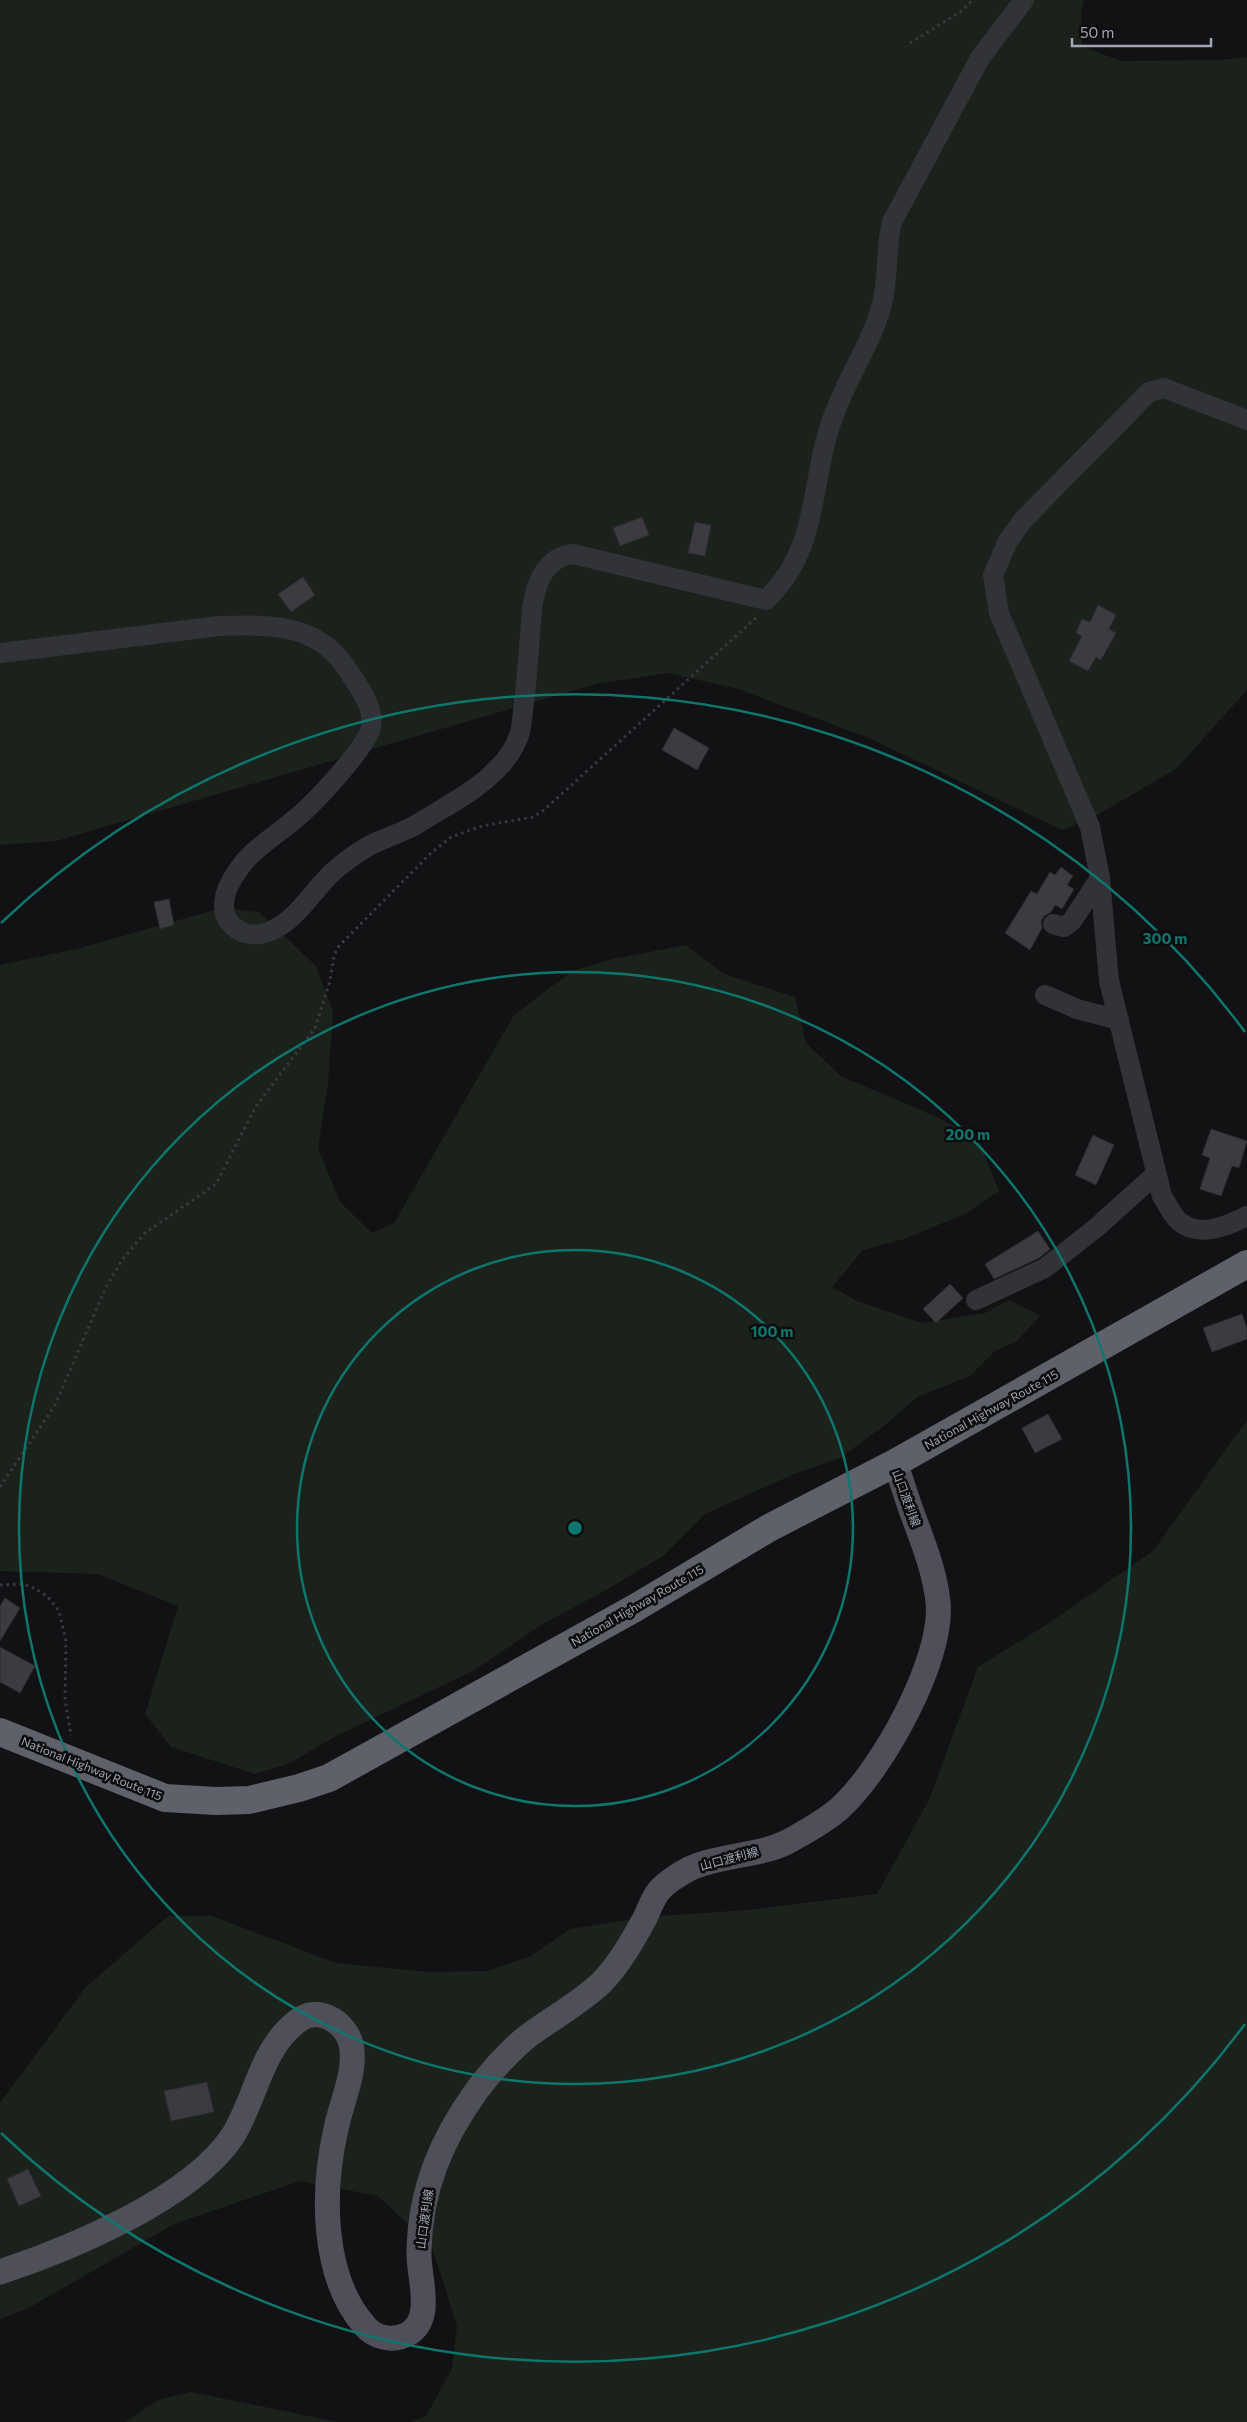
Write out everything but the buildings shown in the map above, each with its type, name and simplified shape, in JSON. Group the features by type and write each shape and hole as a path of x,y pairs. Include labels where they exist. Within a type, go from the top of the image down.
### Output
{"highway":[{"name":"National Highway Route 115","path":"0,1732 165,1798 216,1801 249,1800 321,1780 359,1763 635,1608 769,1528 895,1463 1247,1264"}],"main road":[{"name":"山口渡利線","path":"0,2272 38,2259 125,2219 168,2195 192,2178 212,2162 231,2138 242,2120 264,2064 281,2039 301,2018 312,2015 326,2016 337,2022 346,2031 352,2049 352,2066 334,2133 329,2173 327,2200 329,2234 334,2265 355,2311 363,2324 374,2334 392,2338 410,2333 418,2324 423,2311 419,2253 425,2194 441,2147 478,2088 521,2042 603,1982 634,1938 660,1889 691,1868 786,1843 840,1809 874,1767 906,1714 930,1660 939,1606 928,1553 895,1463"}],"street":[{"path":"0,653 219,626 255,625 284,626 301,632 326,646 339,657 366,700 371,726 363,745 311,804 282,830 266,841 235,874 227,890 223,907 231,926 240,931 262,934 285,922 303,907 334,871 360,851 407,831 474,788 494,773 507,758 520,734 535,590 547,567 560,558 574,554 588,556 766,600 779,588 795,563 806,537 827,436 835,411 874,328 882,303 889,256 889,234 892,222 980,58 1024,0"},
{"path":"1247,420 1164,388 1149,392 1023,520 1008,541 996,564 993,575 999,613 1090,827 1100,878 1110,981 1162,1196 1181,1223 1197,1229 1216,1229 1247,1216"},
{"path":"1053,924 1064,928 1072,920 1100,878"},
{"path":"1045,996 1078,1009 1119,1020"},
{"path":"976,1300 1045,1268 1097,1227 1156,1174"}],"path":[{"path":"910,43 960,12 973,0"},
{"path":"0,1487 55,1404 106,1287 122,1260 145,1233 216,1184 256,1106 315,1028 330,981 334,955 339,946 431,853 451,837 482,826 533,817 544,810 703,664 765,610 766,600"},
{"path":"0,1585 23,1584 36,1589 48,1597 59,1611 66,1641 65,1699 74,1762"}],"shaded area":[{"path":"0,0 1084,0 1081,14 1082,46 1121,61 1221,60 1247,57 1247,690 1176,769 1092,818 1062,830 869,738 738,689 668,673 596,684 56,841 0,845"},
{"path":"222,908 259,912 316,966 333,1012 328,1084 318,1148 340,1202 372,1233 394,1223 514,1015 572,971 608,960 686,945 724,974 795,997 806,1043 842,1077 977,1136 999,1191 967,1213 904,1239 863,1250 832,1287 857,1301 922,1323 985,1313 1009,1300 1040,1316 1017,1341 995,1351 970,1376 919,1396 885,1425 840,1458 794,1474 705,1514 663,1556 606,1590 541,1625 473,1671 336,1736 288,1764 255,1774 171,1747 145,1714 178,1606 98,1574 0,1571 0,965 76,949"},
{"path":"1247,1420 1247,2422 411,2422 426,2416 452,2369 457,2326 432,2247 378,2196 300,2181 174,2224 27,2309 0,2319 0,2103 85,1988 168,1916 212,1916 336,1963 429,1972 487,1971 531,1956 570,1929 645,1917 747,1910 877,1894 929,1800 978,1667 1046,1625 1153,1551"},
{"path":"191,2392 338,2422 125,2422 158,2400"}]}
